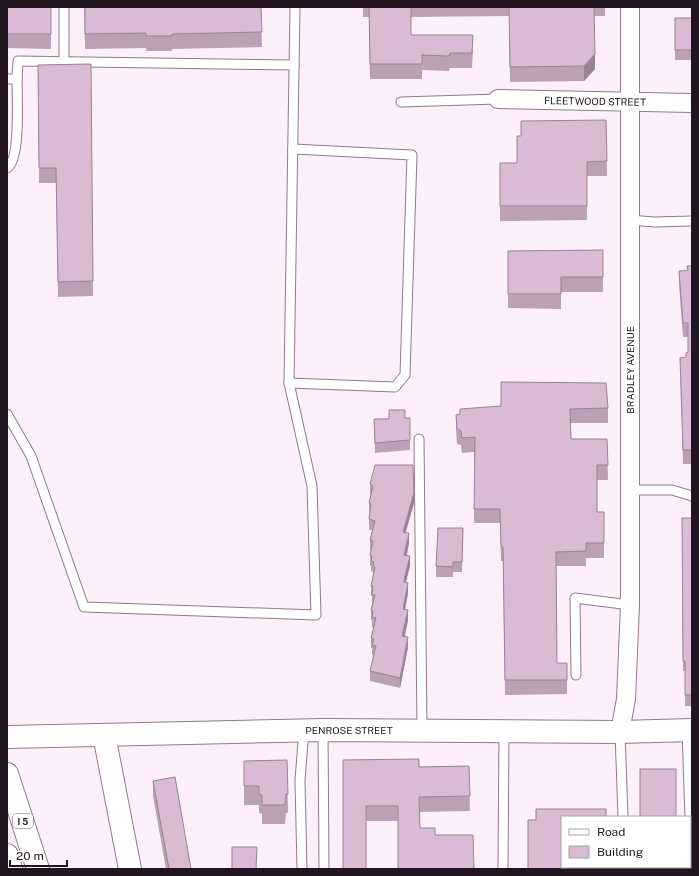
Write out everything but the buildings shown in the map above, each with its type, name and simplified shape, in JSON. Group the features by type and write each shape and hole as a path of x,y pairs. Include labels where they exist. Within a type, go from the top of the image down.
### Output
{"main road":[{"name":"PENROSE STREET","path":"7,737 104,736 314,730 504,730 620,732 690,730"},
{"path":"104,736 130,869"},
{"name":"I 5","path":"7,774 38,869"},
{"path":"7,855 11,869"}],"street":[{"name":"BRADLEY AVENUE","path":"620,732 626,698 630,605 630,7"},
{"name":"FLEETWOOD STREET","path":"498,98 629,103 692,103"}],"lane":[{"path":"64,7 64,62"},
{"path":"7,414 31,456 84,607 316,615 312,486 289,383 295,7"},
{"path":"7,168 10,166 16,154 18,61 294,65"},
{"path":"7,79 17,79"},
{"path":"401,102 498,98"},
{"path":"289,383 395,387 405,375 412,155 293,149"},
{"path":"630,220 654,222 692,221"},
{"path":"419,439 422,730"},
{"path":"630,490 672,490 692,496"},
{"path":"576,675 575,598 630,605"},
{"path":"302,869 300,780 314,730"},
{"path":"314,730 324,869"},
{"path":"503,869 504,730"},
{"path":"690,730 690,816"},
{"path":"620,732 623,816"}]}
